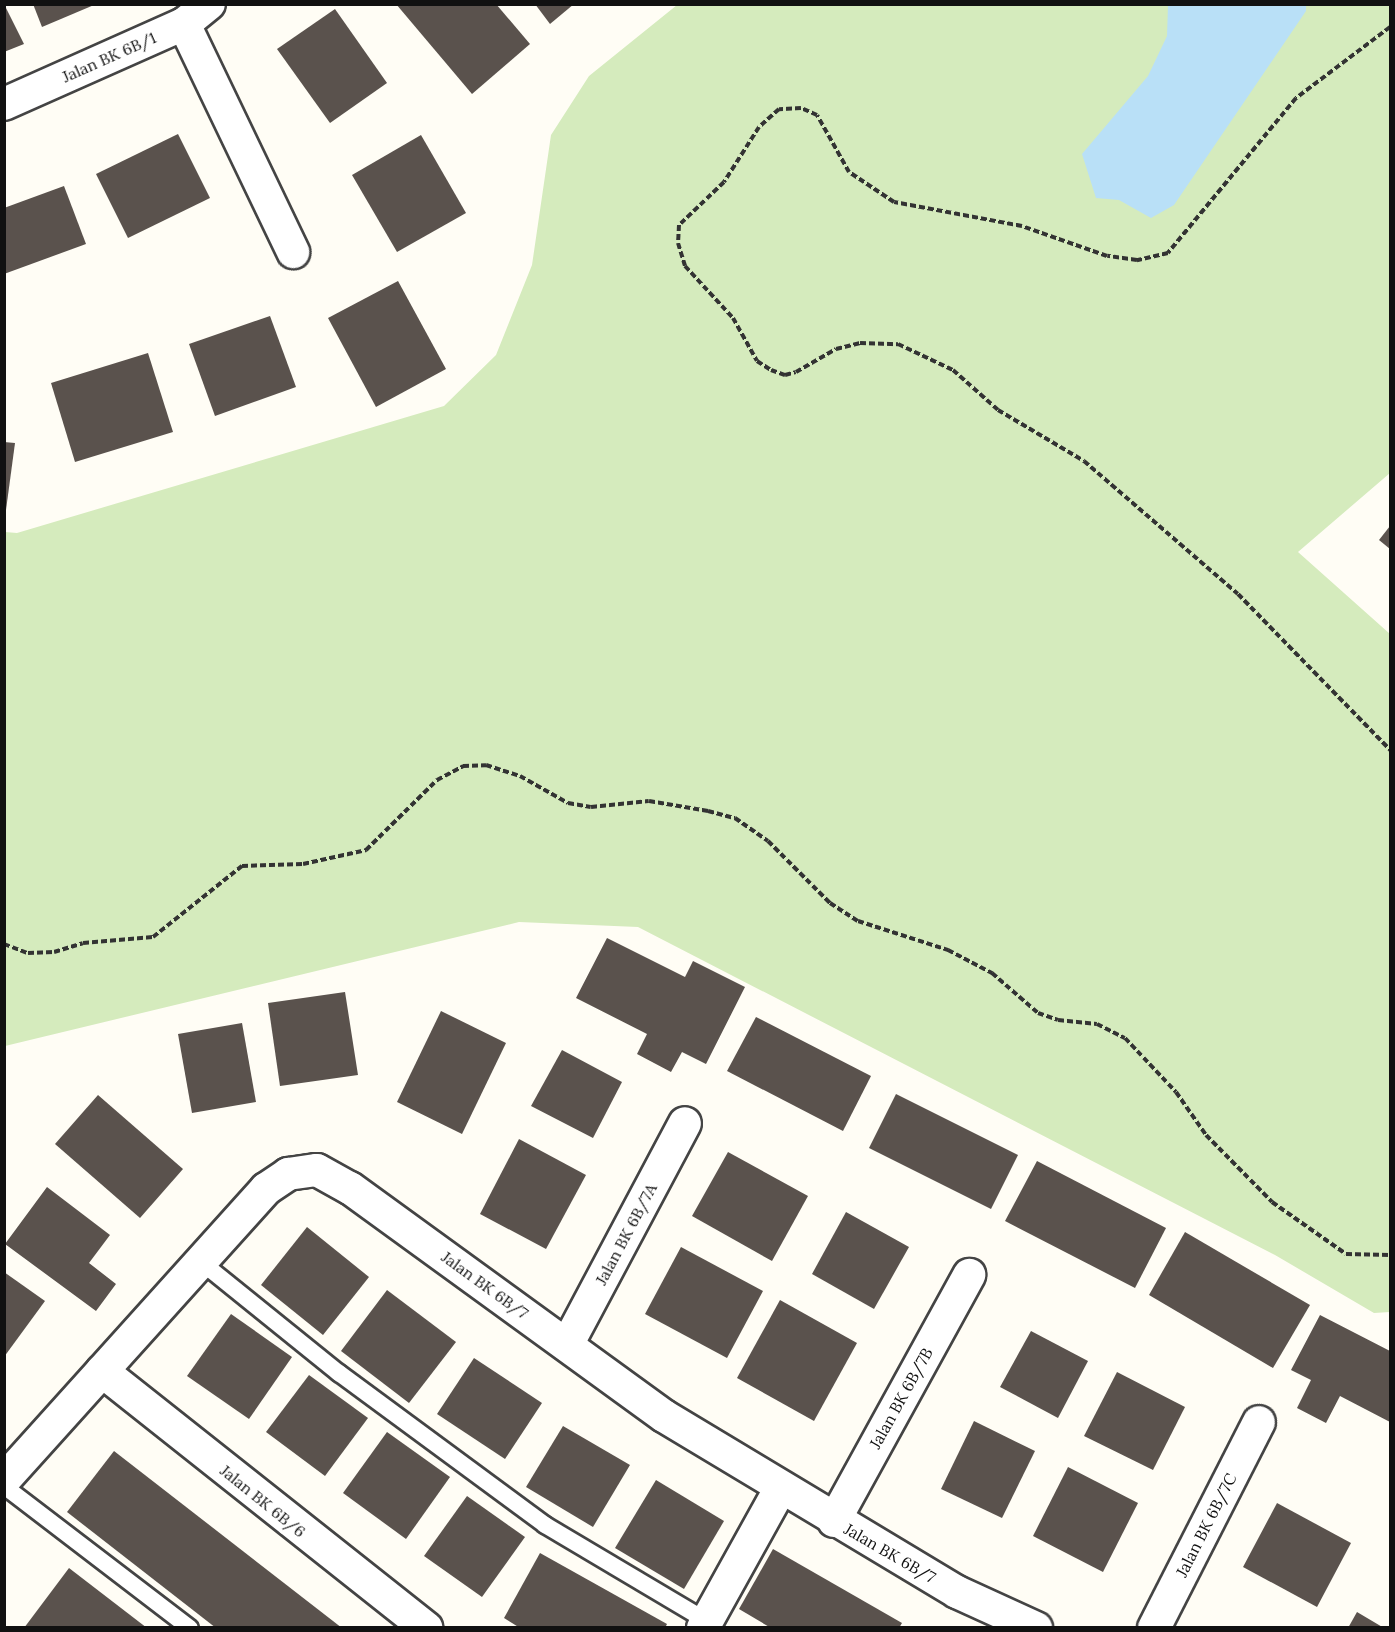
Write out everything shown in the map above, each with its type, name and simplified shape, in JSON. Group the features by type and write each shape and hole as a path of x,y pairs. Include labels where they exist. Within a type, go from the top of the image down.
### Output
{"street":[{"name":"Jalan BK 6B/1","path":"4,104 184,24 209,4"},
{"path":"184,24 293,252"},
{"name":"Jalan BK 6B/7A","path":"567,1345 685,1123"},
{"name":"Jalan BK 6B/7","path":"4,1480 266,1189 288,1174 318,1170 664,1416 780,1489 957,1592 1036,1628"},
{"name":"Jalan BK 6B/7B","path":"834,1521 969,1275"},
{"name":"Jalan BK 6B/6","path":"102,1371 426,1628"},
{"name":"Jalan BK 6B/7C","path":"1154,1628 1259,1422"},
{"path":"709,1625 780,1489"}],"lane":[{"path":"200,1261 339,1373 545,1525 709,1625"},
{"path":"4,1486 190,1628"}],"path":[{"path":"1390,27 1296,98 1168,253 1137,260 1107,256 1022,226 894,202 849,172 817,115 801,108 779,109 759,127 723,182 679,225 678,243 685,266 733,318 757,361 771,370 785,375 796,372 836,349 861,343 898,344 953,370 998,410 1084,461 1238,594 1390,750"},
{"path":"4,944 28,953 54,952 83,944 153,937 242,866 303,864 366,850 437,780 463,766 486,765 520,777 568,803 591,807 649,801 698,809 735,818 768,841 830,903 858,921 948,950 992,973 1038,1012 1058,1020 1097,1024 1125,1038 1176,1092 1206,1135 1272,1202 1346,1254 1390,1255"}],"green space":[{"path":"677,5 1390,5 1390,473 1298,552 1390,634 1390,1312 1374,1313 1275,1255 638,927 519,922 5,1046 5,532 17,533 444,406 496,355 532,265 551,135 589,76"}],"water":[{"path":"1168,5 1306,5 1306,11 1174,205 1151,218 1119,200 1096,198 1082,154 1148,76 1167,36"}],"building":[{"path":"4,4 24,44 4,52"},
{"path":"33,4 94,4 94,5 42,27"},
{"path":"396,4 496,4 530,44 472,94"},
{"path":"535,4 574,4 550,24"},
{"path":"335,9 387,83 330,123 277,49"},
{"path":"178,134 210,198 128,238 96,174"},
{"path":"421,135 466,213 397,252 352,175"},
{"path":"64,186 86,244 4,274 4,208"},
{"path":"398,281 446,369 376,407 328,318"},
{"path":"270,316 296,387 215,416 189,344"},
{"path":"148,353 173,432 75,462 51,383"},
{"path":"4,442 15,443 6,510 4,510"},
{"path":"1390,526 1390,549 1379,540"},
{"path":"607,938 685,977 693,961 745,987 706,1064 682,1052 671,1072 637,1054 647,1034 576,998"},
{"path":"345,992 358,1075 280,1086 268,1003"},
{"path":"441,1011 506,1043 462,1134 397,1102"},
{"path":"756,1017 871,1076 843,1131 727,1071"},
{"path":"242,1023 256,1102 192,1113 178,1034"},
{"path":"562,1050 622,1082 593,1138 531,1106"},
{"path":"896,1094 1018,1155 991,1209 869,1148"},
{"path":"98,1095 183,1169 140,1218 55,1144"},
{"path":"519,1139 586,1175 546,1249 480,1214"},
{"path":"728,1152 808,1196 772,1261 692,1216"},
{"path":"1037,1161 1166,1228 1135,1288 1005,1221"},
{"path":"47,1187 110,1235 89,1263 116,1284 96,1311 5,1244"},
{"path":"846,1212 909,1247 874,1309 812,1274"},
{"path":"307,1227 369,1277 323,1335 261,1285"},
{"path":"1185,1232 1310,1305 1273,1368 1149,1295"},
{"path":"681,1247 763,1291 727,1358 645,1314"},
{"path":"4,1272 45,1301 4,1357"},
{"path":"387,1290 456,1342 409,1403 341,1351"},
{"path":"780,1300 857,1343 814,1421 737,1378"},
{"path":"231,1314 292,1357 249,1419 187,1376"},
{"path":"1320,1315 1390,1351 1390,1422 1340,1396 1326,1423 1297,1408 1311,1380 1291,1370"},
{"path":"1031,1331 1088,1361 1058,1418 1000,1387"},
{"path":"474,1358 542,1403 505,1459 437,1414"},
{"path":"1117,1372 1185,1407 1153,1470 1084,1436"},
{"path":"309,1375 368,1418 325,1476 266,1432"},
{"path":"974,1421 1035,1451 1002,1518 941,1489"},
{"path":"563,1426 630,1465 593,1527 526,1487"},
{"path":"387,1432 450,1477 406,1539 343,1493"},
{"path":"114,1451 342,1628 216,1628 67,1512"},
{"path":"1068,1467 1138,1503 1103,1572 1033,1536"},
{"path":"656,1480 724,1521 684,1589 615,1548"},
{"path":"467,1496 525,1537 482,1597 424,1556"},
{"path":"1277,1503 1351,1543 1317,1607 1243,1567"},
{"path":"773,1549 902,1623 899,1628 771,1628 739,1609"},
{"path":"540,1553 667,1624 665,1628 520,1628 504,1618"},
{"path":"69,1568 147,1628 24,1628"},
{"path":"1357,1612 1384,1628 1348,1628"}]}
